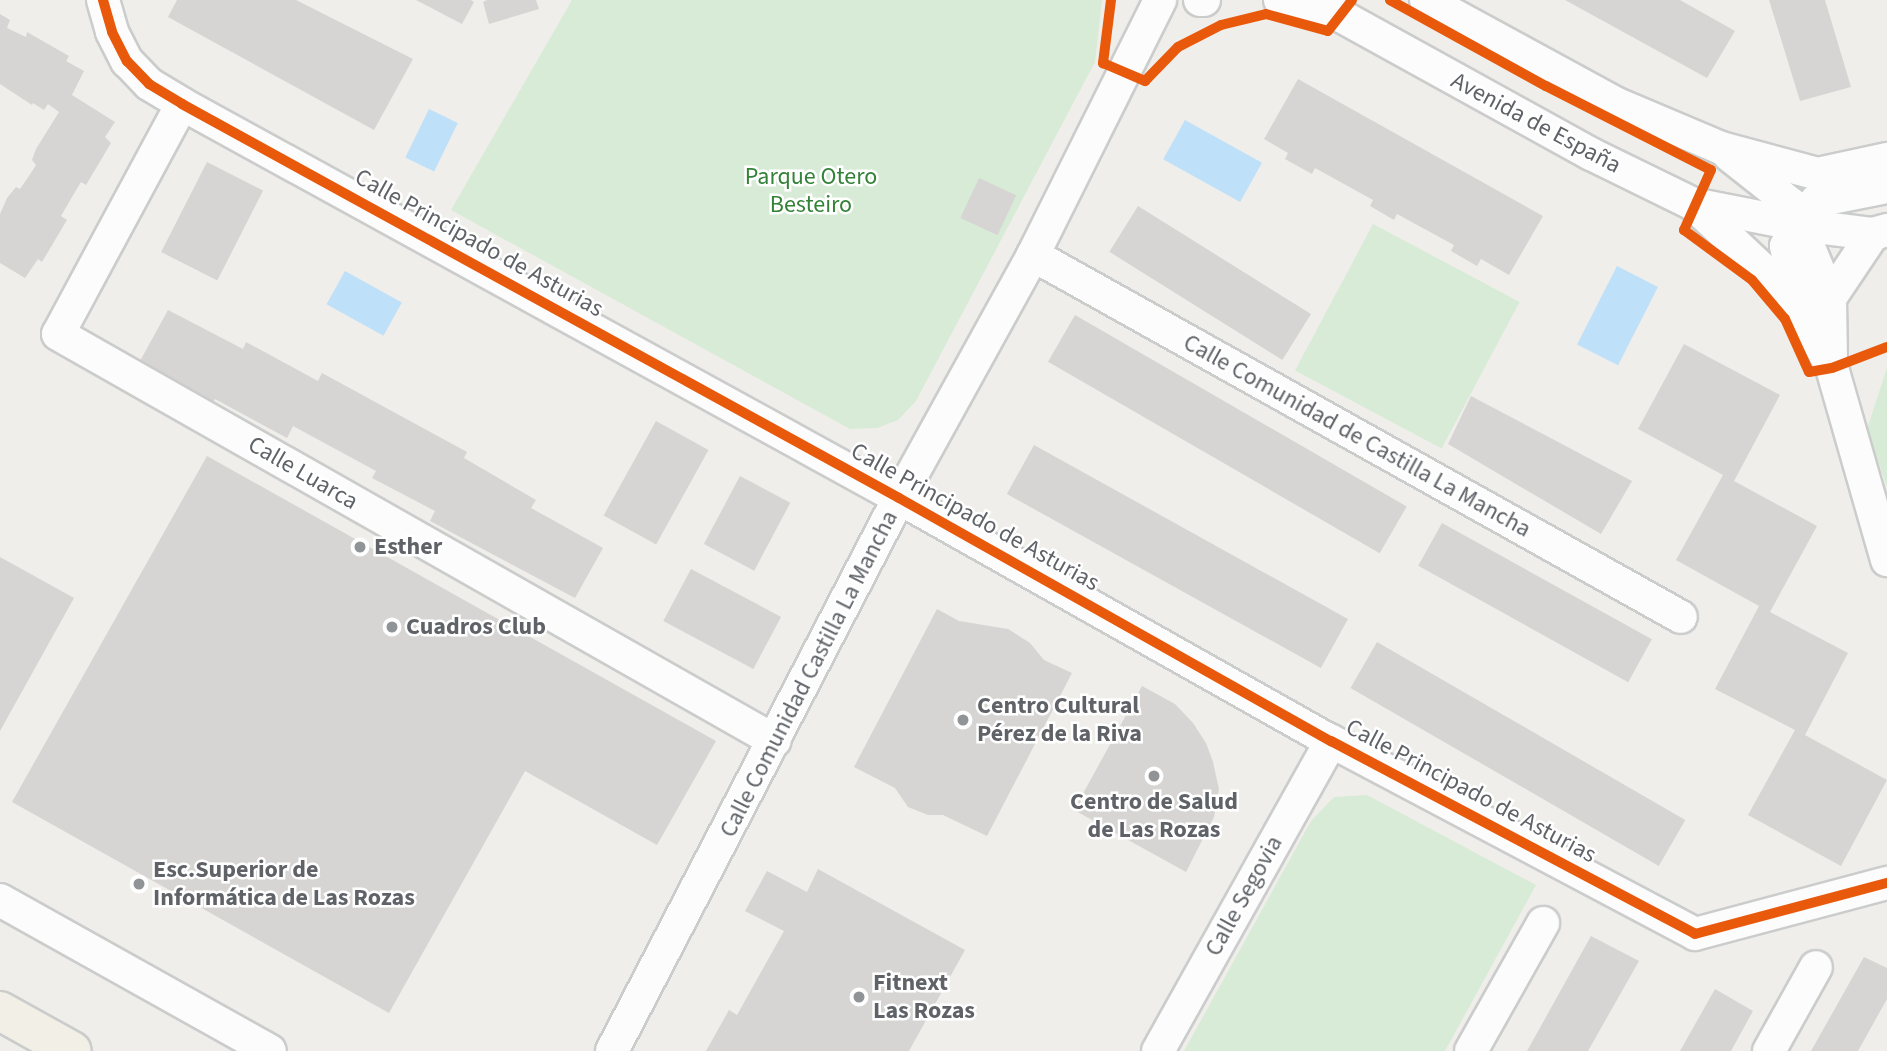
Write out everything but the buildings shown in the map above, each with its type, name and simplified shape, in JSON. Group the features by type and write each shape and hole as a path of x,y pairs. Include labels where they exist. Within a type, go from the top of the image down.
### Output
{"highway":[{"path":"0,1011 72,1051"}],"street":[{"name":"Calle Principado de Asturias","path":"103,0 112,32 127,61 149,84 182,104 899,498 1331,741 1695,934 1887,883"},
{"name":"Calle Comunidad Castilla La Mancha","path":"612,1051 899,498 1033,255 1160,0"},
{"name":"Avenida de España","path":"1279,0 1341,16 1591,154 1693,204 1800,225 1880,232"},
{"path":"1426,0 1617,104 1720,148 1818,173 1887,159"},
{"name":"Calle Luarca","path":"182,104 58,334 775,741"},
{"path":"1720,148 1791,204 1830,298 1832,368"},
{"path":"1887,187 1816,201 1786,246 1798,303 1832,368 1887,560"},
{"path":"1693,204 1798,303"},
{"path":"1830,298 1880,232"},
{"name":"Calle Comunidad de Castilla La Mancha","path":"1033,255 1681,617"},
{"name":"Calle Segovia","path":"1158,1051 1331,741"},
{"path":"0,900 270,1051"},
{"path":"1471,1051 1543,923"},
{"path":"1769,1051 1816,967"}],"green space":[{"name":"Parque Otero Besteiro","path":"572,0 1102,0 1095,62 916,401 898,420 877,428 850,429 451,210"},
{"path":"1373,224 1520,302 1442,449 1295,371"},
{"path":"1887,368 1887,487 1867,429"},
{"path":"1367,795 1536,885 1445,1051 1184,1051 1311,821 1334,797"}],"water":[{"path":"429,109 458,123 434,172 405,158"},
{"path":"1185,120 1262,163 1240,202 1163,159"},
{"path":"1617,266 1658,287 1618,365 1577,344"},
{"path":"345,271 402,303 383,336 327,304"}],"cycle path":[{"path":"103,0 112,32 127,61 149,84 182,104 899,498 1331,741 1695,934 1887,883"},
{"path":"1111,0 1103,63 1145,81 1178,47 1221,25 1266,14 1328,31 1352,0"},
{"path":"1390,0 1546,86 1711,170 1684,230 1752,280 1785,319 1809,372 1832,368 1887,347"}],"place":[{"name":"Esther","path":"360,547"},
{"name":"Cuadros Club","path":"392,627"},
{"name":"Centro Cultural Pérez de la Riva","path":"963,720"},
{"name":"Centro de Salud de Las Rozas","path":"1154,776"},
{"name":"Esc.Superior de Informática de Las Rozas","path":"139,884"},
{"name":"Fitnext Las Rozas","path":"859,997"}]}
